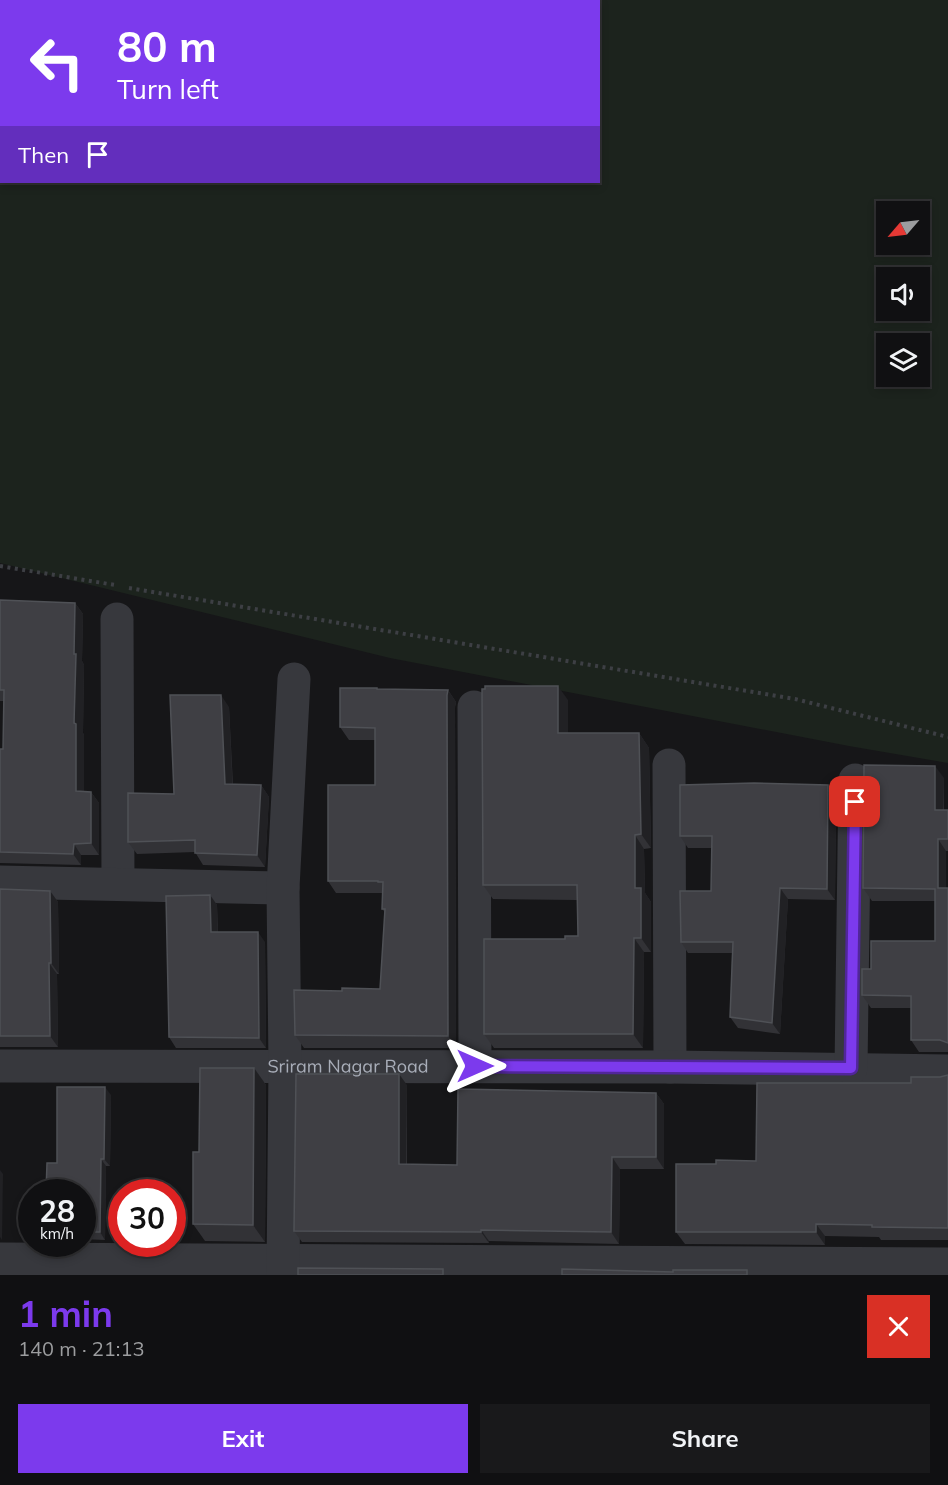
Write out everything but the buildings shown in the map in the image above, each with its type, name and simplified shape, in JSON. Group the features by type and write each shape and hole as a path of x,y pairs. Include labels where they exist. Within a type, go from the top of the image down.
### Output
{"street":[{"path":"117,619 118,883"},
{"path":"282,1268 285,1065 283,888 294,679"},
{"path":"474,707 475,1066"},
{"path":"669,765 670,1067"},
{"path":"851,1068 855,780"},
{"path":"0,882 283,888"},
{"name":"Sriram Nagar Road","path":"0,1066 670,1067 948,1071"},
{"path":"0,1259 96,1267 282,1268 855,1269 948,1264"}],"path":[{"path":"0,566 117,586"},
{"path":"129,588 795,699 948,738"}],"shaded area":[{"path":"600,0 948,0 948,763 390,658 0,563 0,183 600,183"}],"route":[{"path":"475,1066 851,1068 855,802"}]}
